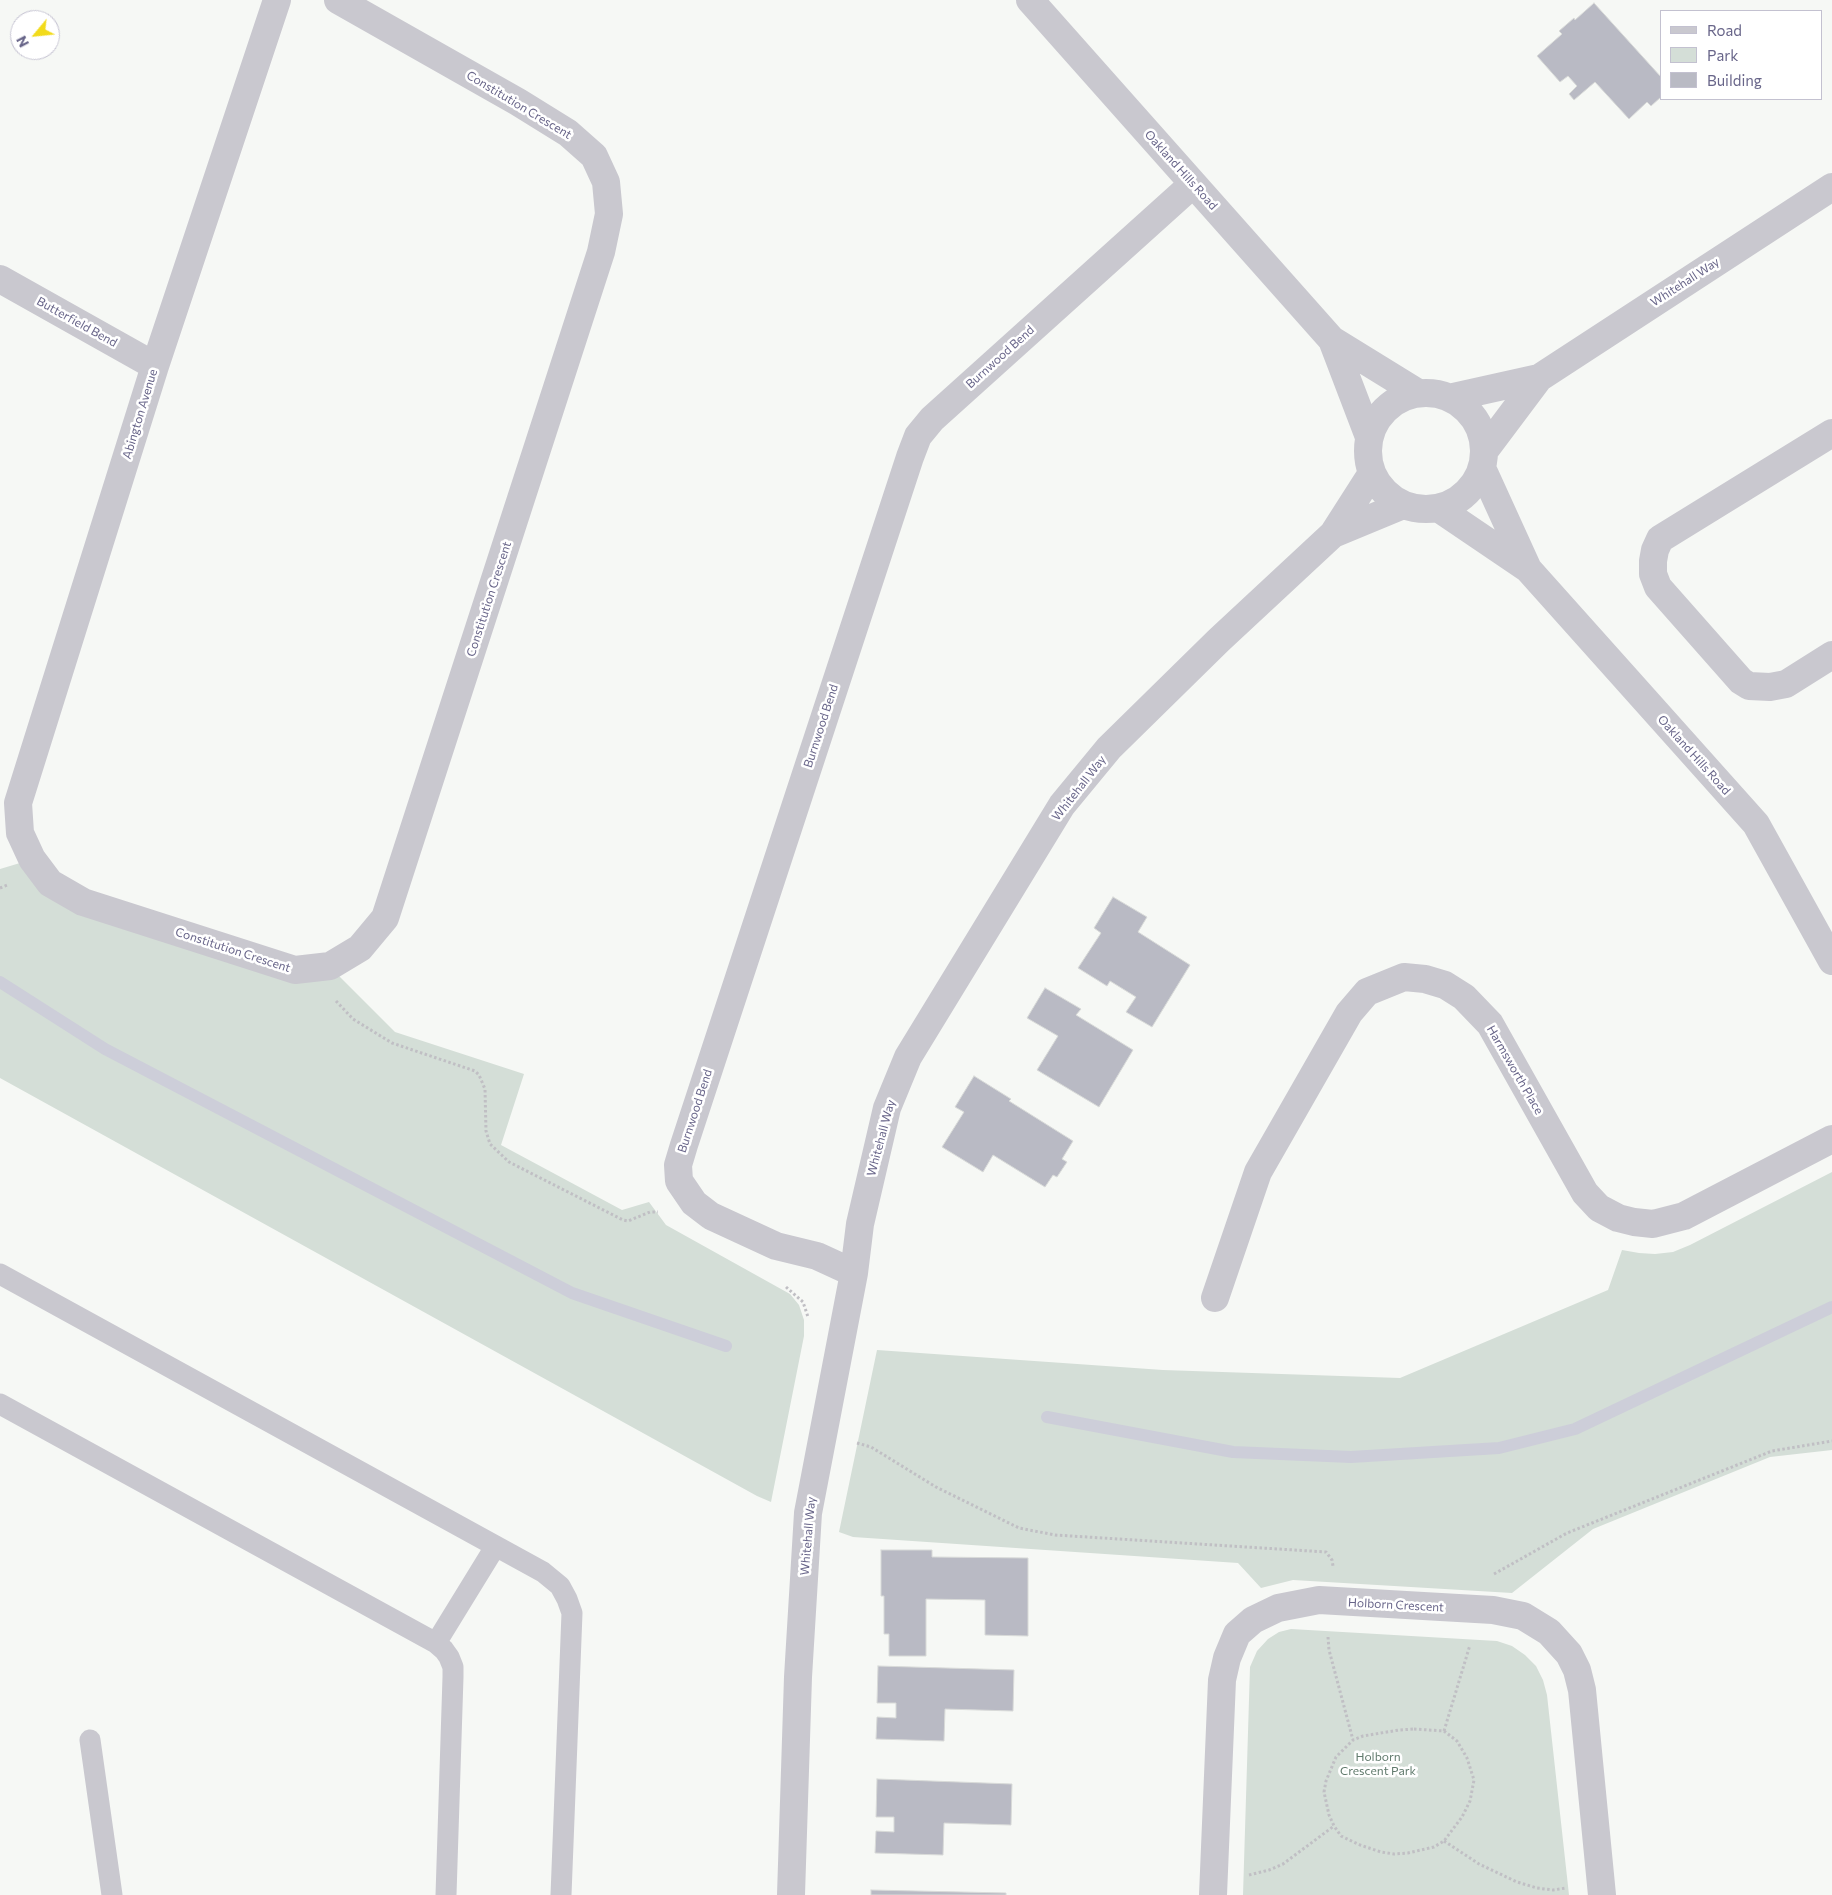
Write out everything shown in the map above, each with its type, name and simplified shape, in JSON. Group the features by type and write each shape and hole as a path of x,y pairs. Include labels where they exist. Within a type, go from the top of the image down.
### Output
{"street":[{"name":"Abington Avenue","path":"20,832 18,803 155,366 278,0"},
{"name":"Constitution Crescent","path":"20,832 32,859 50,883 83,902 295,970 330,966 360,948 385,918 601,252 609,214 606,182 594,156 568,133 518,102 338,0"},
{"name":"Oakland Hills Road","path":"1030,0 1332,340 1418,393"},
{"name":"Burnwood Bend","path":"854,1273 817,1256 776,1246 711,1216 694,1203 679,1181 678,1165 684,1145 918,436 932,419 1193,184"},
{"name":"Whitehall Way","path":"1449,398 1539,378 1832,187"},
{"name":"Butterfield Bend","path":"0,279 155,366"},
{"name":"Oakland Hills Road","path":"1332,340 1370,437"},
{"name":"Whitehall Way","path":"1484,459 1539,378"},
{"path":"1418,393 1433,393 1449,398 1463,406 1474,417 1482,433 1484,459 1475,484 1464,496 1448,506 1430,510 1412,508 1395,501 1382,489 1372,473 1368,455 1370,437 1377,420 1389,406 1402,398 1418,393"},
{"path":"1832,433 1660,539 1655,550 1653,562 1653,574 1658,587 1740,681 1749,686 1770,687 1786,684 1832,655"},
{"name":"Oakland Hills Road","path":"1484,459 1528,569"},
{"name":"Whitehall Way","path":"791,1895 798,1677 808,1513 854,1273 860,1224 887,1108 908,1057 1062,805 1116,742 1219,640 1334,534 1372,473"},
{"name":"Whitehall Way","path":"1334,534 1403,504"},
{"name":"Oakland Hills Road","path":"1438,508 1528,569 1756,824 1832,961"},
{"name":"Harmsworth Place","path":"1216,1298 1258,1172 1349,1013 1367,992 1404,977 1425,979 1445,985 1464,997 1490,1024 1584,1193 1599,1208 1618,1218 1653,1224 1684,1216 1832,1139"},
{"name":"Holborn Crescent","path":"1214,1884 1222,1680 1227,1658 1237,1634 1253,1620 1278,1608 1319,1600 1493,1610 1523,1616 1549,1632 1569,1654 1577,1670 1582,1690 1602,1890"}],"lane":[{"path":"0,1274 552,1578 560,1586 568,1599 572,1613 561,1895"},
{"path":"0,1404 436,1643 449,1657 453,1667 453,1677 446,1895"},
{"path":"436,1643 494,1547"},
{"path":"90,1740 112,1895"}],"path":[{"path":"0,888 7,885 15,888"},
{"path":"335,1000 353,1020 392,1044 475,1071 479,1075 485,1089 486,1131 490,1144 508,1162 623,1220 628,1221 650,1212 658,1212 663,1216"},
{"path":"784,1285 802,1302 809,1321"},
{"path":"822,1434 871,1446 936,1487 1019,1528 1055,1536 1326,1552 1332,1560 1334,1601 1329,1650 1353,1740"},
{"path":"1444,1731 1472,1639 1473,1609 1488,1577 1567,1533 1772,1451 1832,1441"},
{"path":"1399,1730 1444,1731 1456,1741 1467,1758 1474,1780 1470,1801 1462,1817 1444,1840 1434,1847 1422,1851 1394,1854 1360,1846 1341,1836 1329,1815 1324,1792 1326,1781 1336,1756 1353,1740 1363,1736 1399,1730"},
{"path":"1214,1884 1269,1870 1284,1864 1334,1826"},
{"path":"1444,1840 1485,1868 1517,1882 1537,1888 1553,1890 1602,1890"}],"green space":[{"path":"30,860 48,884 330,967 395,1032 524,1074 501,1145 622,1210 649,1202 666,1225 790,1294 799,1305 804,1320 804,1336 771,1502 0,1078 0,869"},
{"path":"1832,1172 1832,1450 1770,1457 1593,1529 1512,1593 1293,1580 1261,1588 1238,1563 853,1537 839,1532 877,1350 1163,1370 1400,1378 1608,1290 1622,1250 1655,1254 1673,1252"},
{"name":"Holborn Crescent Park","path":"1291,1629 1497,1641 1512,1646 1525,1655 1536,1666 1543,1680 1547,1695 1569,1895 1243,1895 1250,1667 1257,1651 1268,1639 1279,1632"}],"building":[{"path":"1594,3 1660,76 1660,98 1651,106 1647,102 1629,119 1595,82 1574,100 1569,94 1577,86 1568,76 1560,82 1537,56 1562,34 1559,31 1574,18 1575,20"},
{"path":"1113,897 1147,917 1138,932 1190,965 1152,1027 1126,1012 1136,997 1110,981 1107,986 1078,968 1101,933 1094,928"},
{"path":"1045,988 1081,1009 1076,1015 1133,1050 1099,1107 1037,1070 1058,1036 1027,1018"},
{"path":"974,1076 1011,1099 1009,1101 1073,1141 1062,1159 1067,1162 1057,1177 1053,1175 1045,1187 993,1155 983,1172 942,1147 964,1112 955,1107"},
{"path":"881,1550 932,1550 932,1557 1028,1558 1028,1636 985,1635 985,1600 926,1599 926,1656 889,1656 889,1634 884,1634 884,1596 881,1596"},
{"path":"878,1666 1014,1670 1013,1711 945,1709 944,1741 876,1739 877,1717 896,1718 896,1703 877,1703"},
{"path":"877,1779 1012,1784 1011,1825 944,1823 943,1855 875,1853 876,1831 894,1832 894,1817 876,1817"},
{"path":"871,1890 1006,1893 1006,1895 871,1895"}],"waterway":[{"path":"0,982 105,1049 572,1293 726,1346"},
{"path":"1047,1417 1233,1452 1351,1457 1499,1448 1575,1429 1832,1307"}]}
